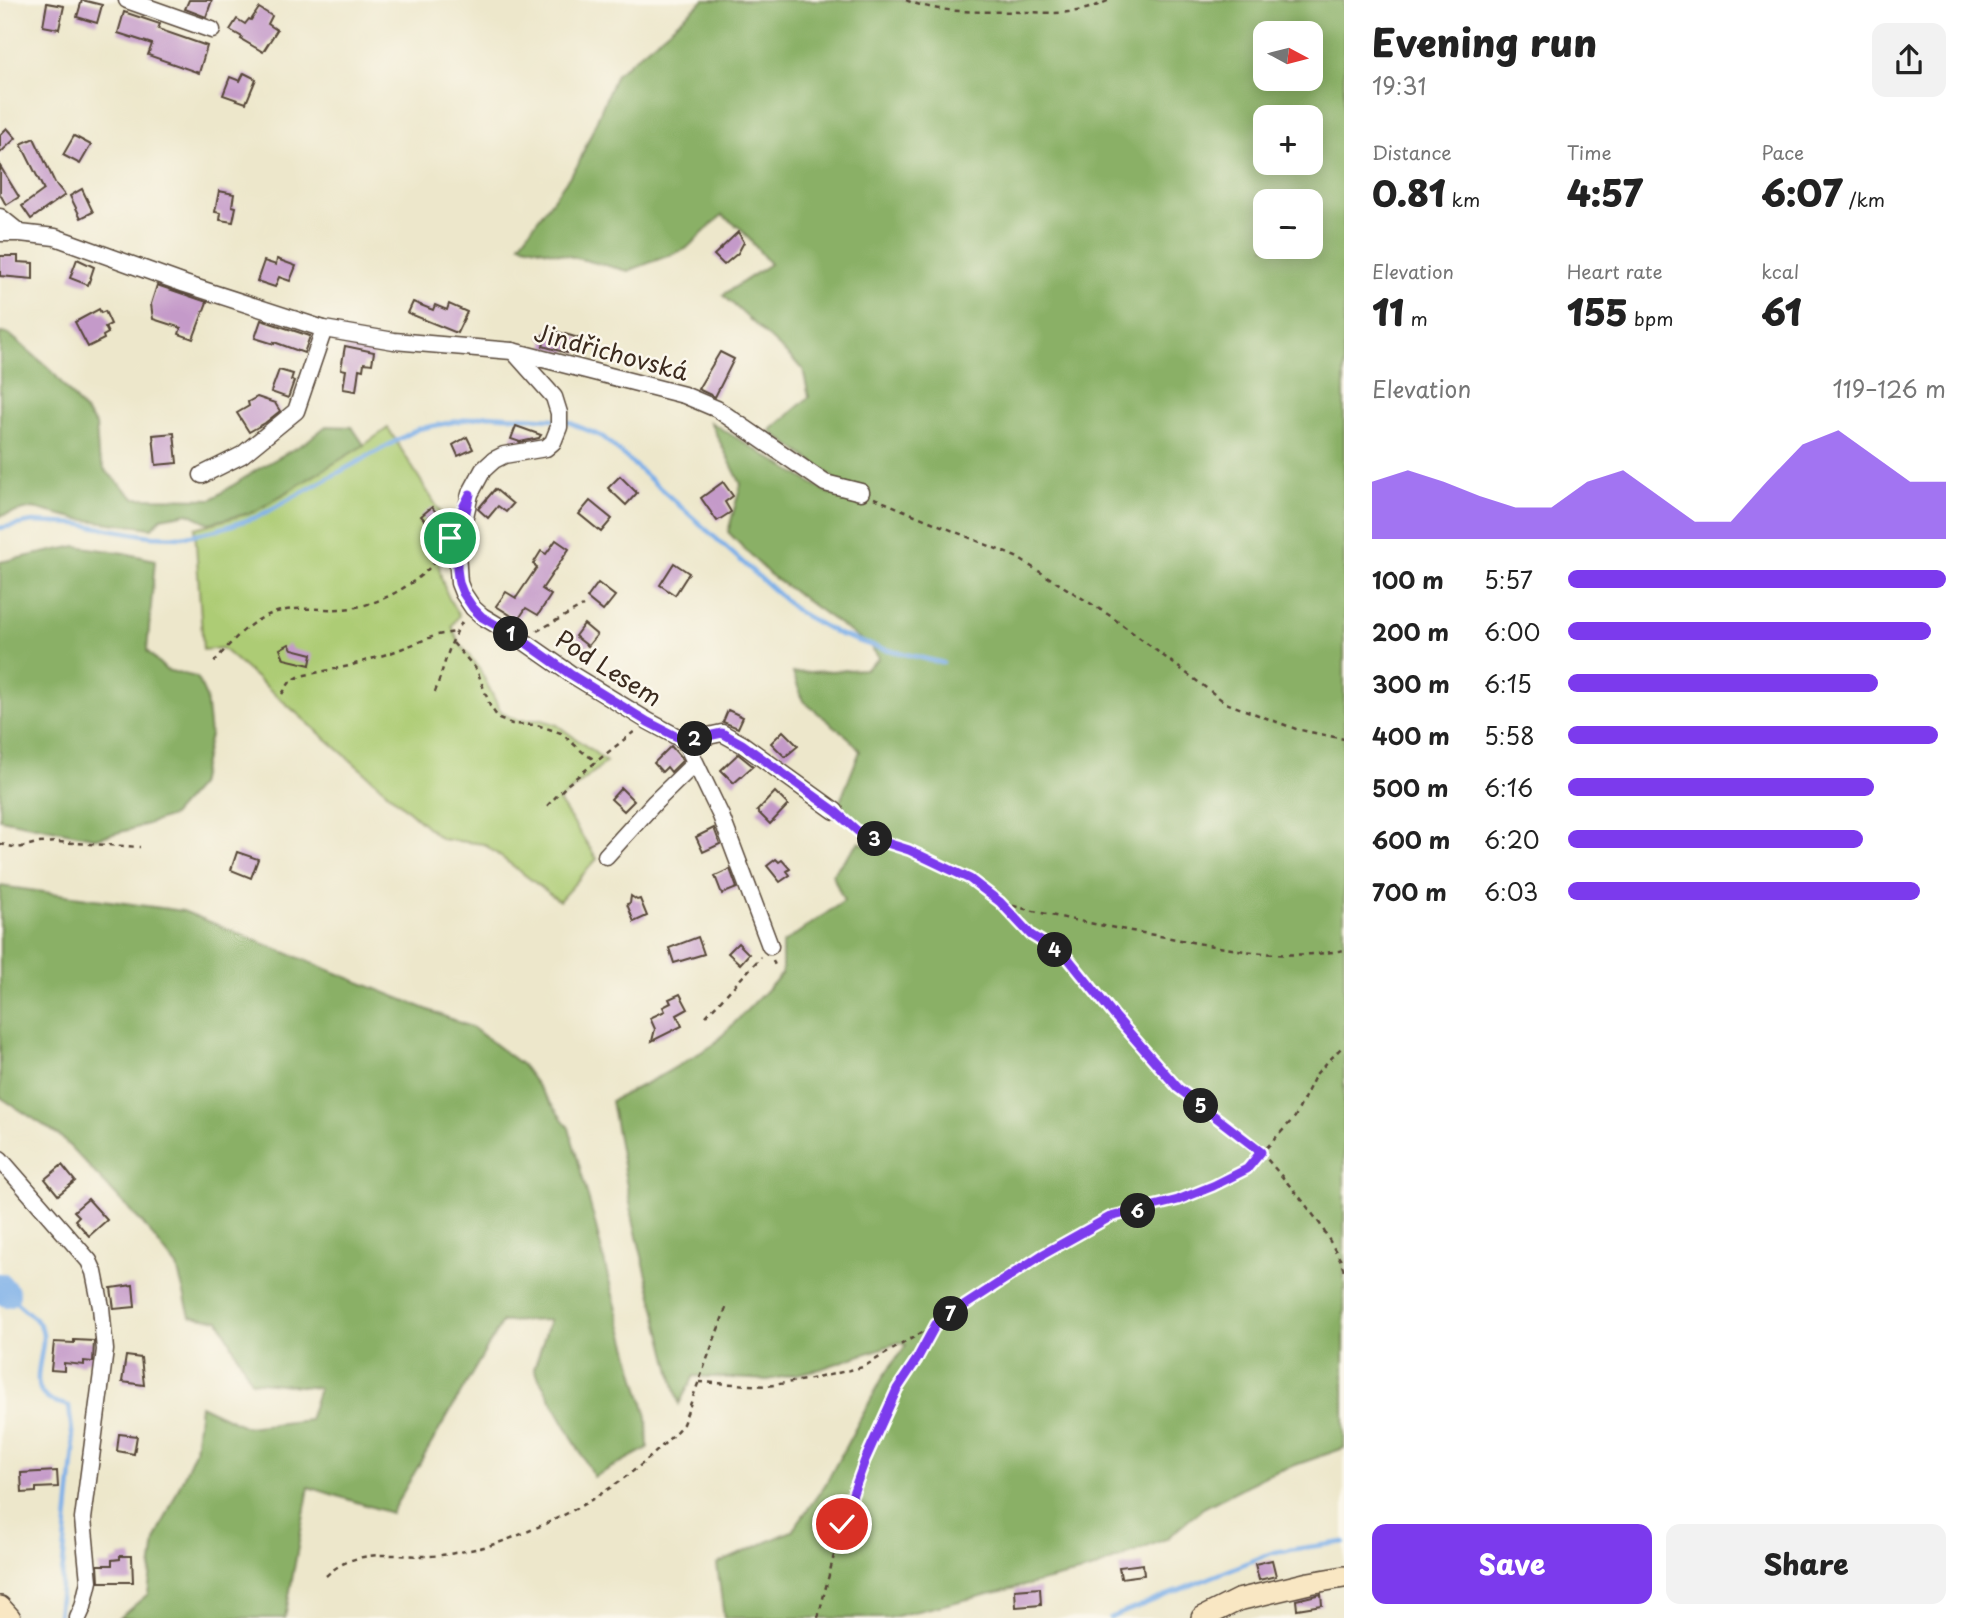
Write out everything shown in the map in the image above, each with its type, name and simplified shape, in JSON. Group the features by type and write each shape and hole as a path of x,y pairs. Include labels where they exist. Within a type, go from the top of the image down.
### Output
{"street":[{"path":"127,0 212,30"},
{"path":"0,217 20,233"},
{"name":"Jindřichovská","path":"0,233 55,237 185,284 324,329 394,341 512,351 684,395 717,409 825,483 861,492"},
{"path":"202,475 242,454 296,411 324,329"},
{"name":"Pod Lesem","path":"512,351 554,397 559,413 559,427 553,442 546,448 504,455 494,460 484,470 470,494 457,552 459,583 463,593 482,617 648,722 685,741"},
{"path":"770,946 721,817 685,741 722,733 742,744 835,811"},
{"path":"606,856 694,764"},
{"path":"0,1159 89,1261 101,1307 105,1350 83,1519 89,1581 78,1618"},
{"path":"1202,1618 1238,1600 1344,1577"},
{"path":"0,1607 10,1618"}],"path":[{"path":"906,0 935,8 1066,13 1092,8 1110,0"},
{"path":"861,492 1016,557 1109,615 1226,703 1296,729 1344,739"},
{"path":"214,662 254,622 267,615 288,610 343,609 372,604 412,581 436,560 443,550"},
{"path":"522,640 583,606"},
{"path":"282,694 290,682 300,676 362,662 436,635 455,632 435,692"},
{"path":"453,643 477,670 490,706 499,719 512,724 537,725 561,733 597,761"},
{"path":"547,806 568,784 648,722"},
{"path":"835,811 862,835 909,850 970,879 1000,902 1031,935 1067,957 1178,1088 1261,1152 1320,1224 1344,1271"},
{"path":"0,844 19,848 37,843 57,842 140,847"},
{"path":"1000,902 1057,918 1254,952 1298,956 1344,950"},
{"path":"706,1016 770,946"},
{"path":"699,1382 767,1386 863,1367 936,1324 1042,1255 1110,1217 1178,1200 1247,1169 1295,1117 1316,1074 1344,1045"},
{"path":"326,1576 334,1568 353,1559 379,1553 430,1556 483,1548 565,1516 602,1495 671,1438 683,1424 726,1308"},
{"path":"818,1618 842,1524 865,1460 897,1389 936,1324"}],"green space":[{"path":"704,0 1344,0 1344,1448 1267,1475 1203,1508 1166,1539 1091,1570 888,1618 724,1618 717,1564 792,1531 825,1485 884,1375 906,1345 900,1342 820,1369 768,1380 694,1376 679,1404 634,1224 611,1101 713,1045 782,974 782,944 844,901 832,874 859,842 878,851 884,844 839,804 860,751 848,737 803,701 793,673 866,669 879,658 871,647 769,574 728,532 741,484 710,422 830,494 832,476 770,431 809,397 803,369 723,295 770,264 741,229 722,215 686,249 628,271 520,244 578,165 616,74"},
{"path":"0,333 9,334 51,370 96,425 98,455 105,470 134,498 212,499 306,442 326,426 352,427 364,445 254,512 209,523 188,513 161,518 152,528 78,519 33,508 0,516"},
{"path":"388,428 449,526 440,547 439,564 446,591 459,615 452,626 459,643 479,668 500,710 518,720 542,720 557,725 606,762 559,801 597,859 559,901 484,844 441,839 222,648 203,650 195,528 254,512"},
{"path":"76,546 155,560 147,651 166,670 197,677 206,697 210,735 199,785 172,816 97,838 0,819 0,562"},
{"path":"0,886 183,911 473,1028 522,1065 569,1128 647,1417 648,1448 594,1477 534,1369 550,1320 502,1322 391,1513 309,1487 285,1618 119,1618 148,1594 155,1541 195,1451 200,1405 246,1427 309,1420 319,1388 251,1381 219,1320 190,1316 177,1267 143,1224 60,1136 0,1097"}],"building":[{"path":"82,0 102,5 97,23 77,17"},
{"path":"189,0 212,0 206,17 185,9"},
{"path":"47,3 64,6 59,29 43,26"},
{"path":"259,8 272,16 268,24 277,30 263,52 230,30 237,19 245,24 251,20"},
{"path":"124,12 160,24 158,29 207,46 199,73 148,55 152,44 118,33"},
{"path":"244,73 256,79 246,103 223,95 230,77 240,81"},
{"path":"7,128 16,138 0,153 0,135"},
{"path":"74,136 91,145 80,164 63,155"},
{"path":"34,138 55,183 65,195 31,219 22,206 44,190 21,144"},
{"path":"0,166 19,197 6,205 0,194"},
{"path":"82,189 93,212 81,218 70,196"},
{"path":"219,191 234,194 232,206 236,207 233,222 220,220 221,213 215,212"},
{"path":"738,232 744,242 738,253 724,265 714,255"},
{"path":"0,256 18,256 18,262 33,263 33,279 0,276"},
{"path":"77,259 94,267 88,285 70,278"},
{"path":"277,259 296,266 290,281 279,277 275,287 257,281 264,261 276,265"},
{"path":"157,285 207,302 193,339 179,334 181,328 153,319 151,304"},
{"path":"413,302 433,310 435,305 447,310 449,304 467,312 457,333 408,313"},
{"path":"99,309 101,313 105,311 111,324 105,327 108,333 103,336 104,339 88,347 75,322"},
{"path":"261,320 310,336 304,353 255,338"},
{"path":"548,329 582,339 579,352 568,349 567,353 543,346 545,341 539,336 547,334"},
{"path":"345,346 374,352 372,364 364,363 363,370 359,369 356,391 343,389 346,370 341,369"},
{"path":"720,352 734,359 715,397 698,389"},
{"path":"279,370 293,374 291,380 294,381 288,398 271,392"},
{"path":"257,397 275,403 280,411 249,432 237,413"},
{"path":"516,426 541,435 539,438 520,442 511,439"},
{"path":"174,433 177,463 156,465 153,435"},
{"path":"467,437 473,449 458,456 453,445"},
{"path":"620,476 637,493 626,505 608,488"},
{"path":"723,482 733,496 725,502 731,512 717,521 701,498"},
{"path":"495,489 513,504 506,512 498,506 488,518 478,509"},
{"path":"590,501 612,519 601,532 579,514"},
{"path":"432,507 440,518 430,526 421,516"},
{"path":"556,540 569,549 542,589 551,595 538,615 526,608 518,620 496,606 506,592 516,598 537,567 533,564 541,551 546,554"},
{"path":"674,563 689,573 675,595 660,585"},
{"path":"598,583 615,596 603,611 587,598"},
{"path":"584,624 597,635 588,646 575,636"},
{"path":"289,644 292,649 312,654 310,665 284,659 280,649"},
{"path":"728,710 743,717 738,728 723,722"},
{"path":"783,731 798,746 785,757 771,743"},
{"path":"671,746 683,760 671,772 667,767 662,772 654,763"},
{"path":"738,754 753,766 734,783 721,770"},
{"path":"621,788 634,801 624,811 611,799"},
{"path":"775,792 788,805 770,824 757,811"},
{"path":"714,828 720,844 703,852 696,837"},
{"path":"237,852 258,859 251,878 231,870"},
{"path":"776,859 779,862 782,860 790,869 787,871 790,875 780,882 767,866"},
{"path":"730,869 737,888 722,894 715,876"},
{"path":"631,896 640,899 647,916 634,922 627,904 630,903"},
{"path":"698,937 704,954 674,963 669,948"},
{"path":"738,943 749,954 740,964 728,953"},
{"path":"680,994 688,1009 677,1015 682,1026 652,1041 655,1029 650,1018 665,1011 663,1007 671,1003 669,999"},
{"path":"62,1165 75,1181 58,1195 45,1179"},
{"path":"88,1199 107,1220 89,1236 75,1220 79,1216 74,1211"},
{"path":"133,1285 135,1307 114,1309 111,1288"},
{"path":"74,1340 94,1341 93,1362 84,1361 84,1365 64,1363 64,1371 51,1370 54,1342 74,1343"},
{"path":"126,1356 141,1358 144,1385 122,1382"},
{"path":"119,1434 137,1436 134,1454 117,1451"},
{"path":"57,1471 58,1487 36,1488 36,1492 22,1493 21,1473"},
{"path":"120,1556 132,1556 133,1582 99,1582 98,1565 112,1565 112,1560 120,1559"},
{"path":"1272,1560 1276,1576 1259,1580 1255,1564"},
{"path":"1143,1564 1144,1575 1121,1578 1119,1567"},
{"path":"1040,1588 1041,1605 1016,1607 1015,1590"},
{"path":"1321,1594 1322,1605 1297,1609 1296,1600"}],"waterway":[{"path":"0,528 33,522 78,524 150,536 182,537 257,517 418,429 488,415 553,419"},
{"path":"566,421 603,437 798,612 838,634 876,647 943,663"},
{"path":"0,1286 7,1294"},
{"path":"7,1294 40,1325 43,1333 38,1374 41,1392 48,1399 69,1406 74,1450 58,1618"},
{"path":"1110,1618 1274,1552 1344,1542"}],"route":[{"path":"450,538 470,494 457,552 457,569 463,593 482,617 648,722 685,741 722,733 742,744 835,811 862,835 909,850 970,879 1000,902 1031,935 1067,957 1178,1088 1261,1152 1247,1169 1213,1186 1178,1200 1110,1217 1042,1255 936,1324 897,1389 865,1460 842,1524"}]}
